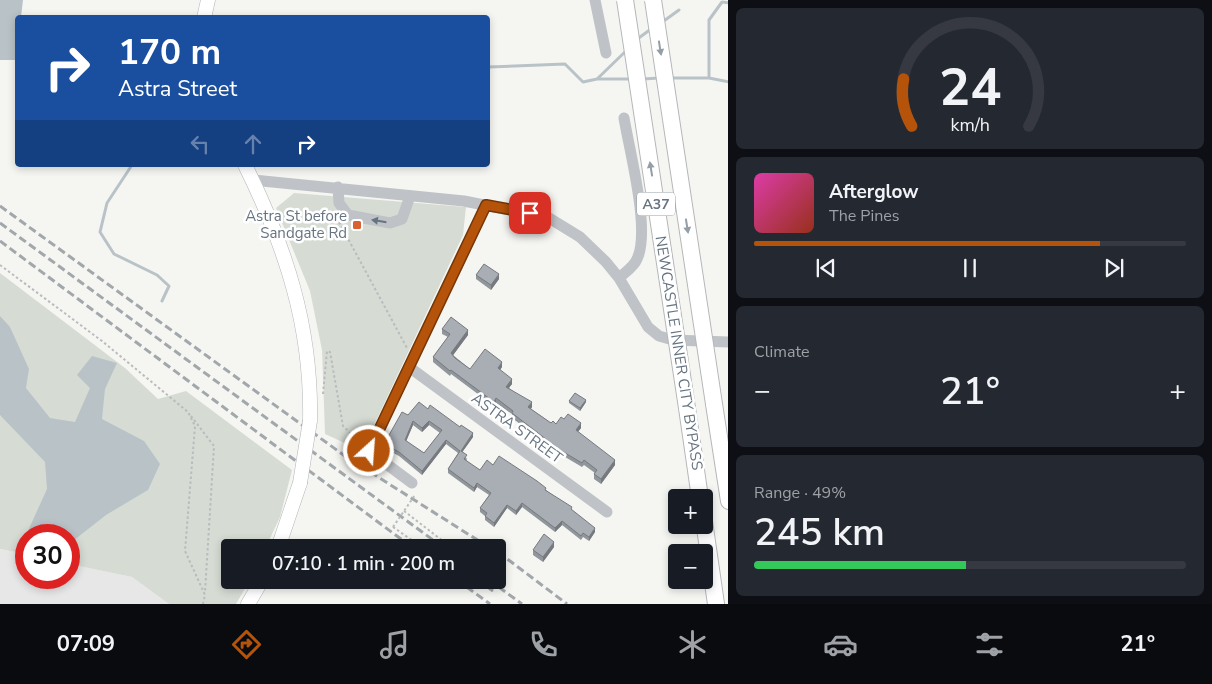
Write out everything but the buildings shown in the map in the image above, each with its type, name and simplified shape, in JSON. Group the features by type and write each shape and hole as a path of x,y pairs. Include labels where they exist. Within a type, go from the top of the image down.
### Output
{"highway":[{"name":"NEWCASTLE INNER CITY BYPASS","path":"625,0 699,489"},
{"name":"NEWCASTLE INNER CITY BYPASS","path":"653,0 728,501"},
{"path":"706,534 716,604"}],"main road":[{"path":"205,15 208,0"},
{"path":"246,167 272,224 298,303 308,358 310,421 300,483 281,539"},
{"path":"248,604 257,589"}],"street":[{"path":"595,0 606,53"},
{"path":"619,278 635,263 642,243 637,194 624,118"},
{"path":"253,180 338,187 486,205 540,216 565,227 593,248 619,278 648,327 659,336 682,341 728,342"},
{"path":"338,187 339,203 348,215 390,223 402,219 410,196"},
{"path":"412,483 369,451 486,205"},
{"name":"ASTRA STREET","path":"411,363 607,512"}],"path":[{"path":"338,220 411,363"},
{"path":"0,265 102,341 188,412 214,446 203,604"},
{"path":"323,396 327,351 330,352 343,426 369,451"},
{"path":"188,412 195,426 185,551 204,595"},
{"path":"411,539 393,527 415,495"},
{"path":"404,511 441,539"}],"shaded area":[{"path":"0,0 23,0 21,15 15,15 15,60 0,60"},
{"path":"294,193 466,207 463,235 362,451 325,434 322,350 310,291 276,208"},
{"path":"0,273 125,368 158,399 186,391 292,470 280,517 270,539 221,539 221,589 245,589 236,604 169,604 132,577 80,566 80,524 15,524 15,552 0,549"},
{"path":"0,316 10,327 29,369 26,388 50,418 75,422 90,388 77,375 92,356 117,363 105,389 102,419 144,441 160,464 148,490 106,515 80,535 80,524 31,524 47,489 45,462 0,415"},
{"path":"0,549 15,552 15,589 80,589 80,566 132,577 169,604 0,604"}],"waterway":[{"path":"670,78 709,78 709,20 722,2 728,3"},
{"path":"661,23 679,10"},
{"path":"636,40 651,29"},
{"path":"627,50 597,79 631,79"},
{"path":"490,67 565,64 583,82 597,79"},
{"path":"643,79 659,78"},
{"path":"709,78 728,82"},
{"path":"131,167 107,203 100,232 114,254 157,275 169,286 162,301"}],"railway":[{"path":"0,206 345,456 476,539"},
{"path":"0,223 432,539"},
{"path":"0,241 401,539"},
{"path":"506,558 567,604"},
{"path":"469,589 490,604"},
{"path":"501,589 522,604"}],"place":[{"name":"Astra St before Sandgate Rd","path":"357,225"}],"route":[{"path":"369,451 486,205 530,213"}]}
